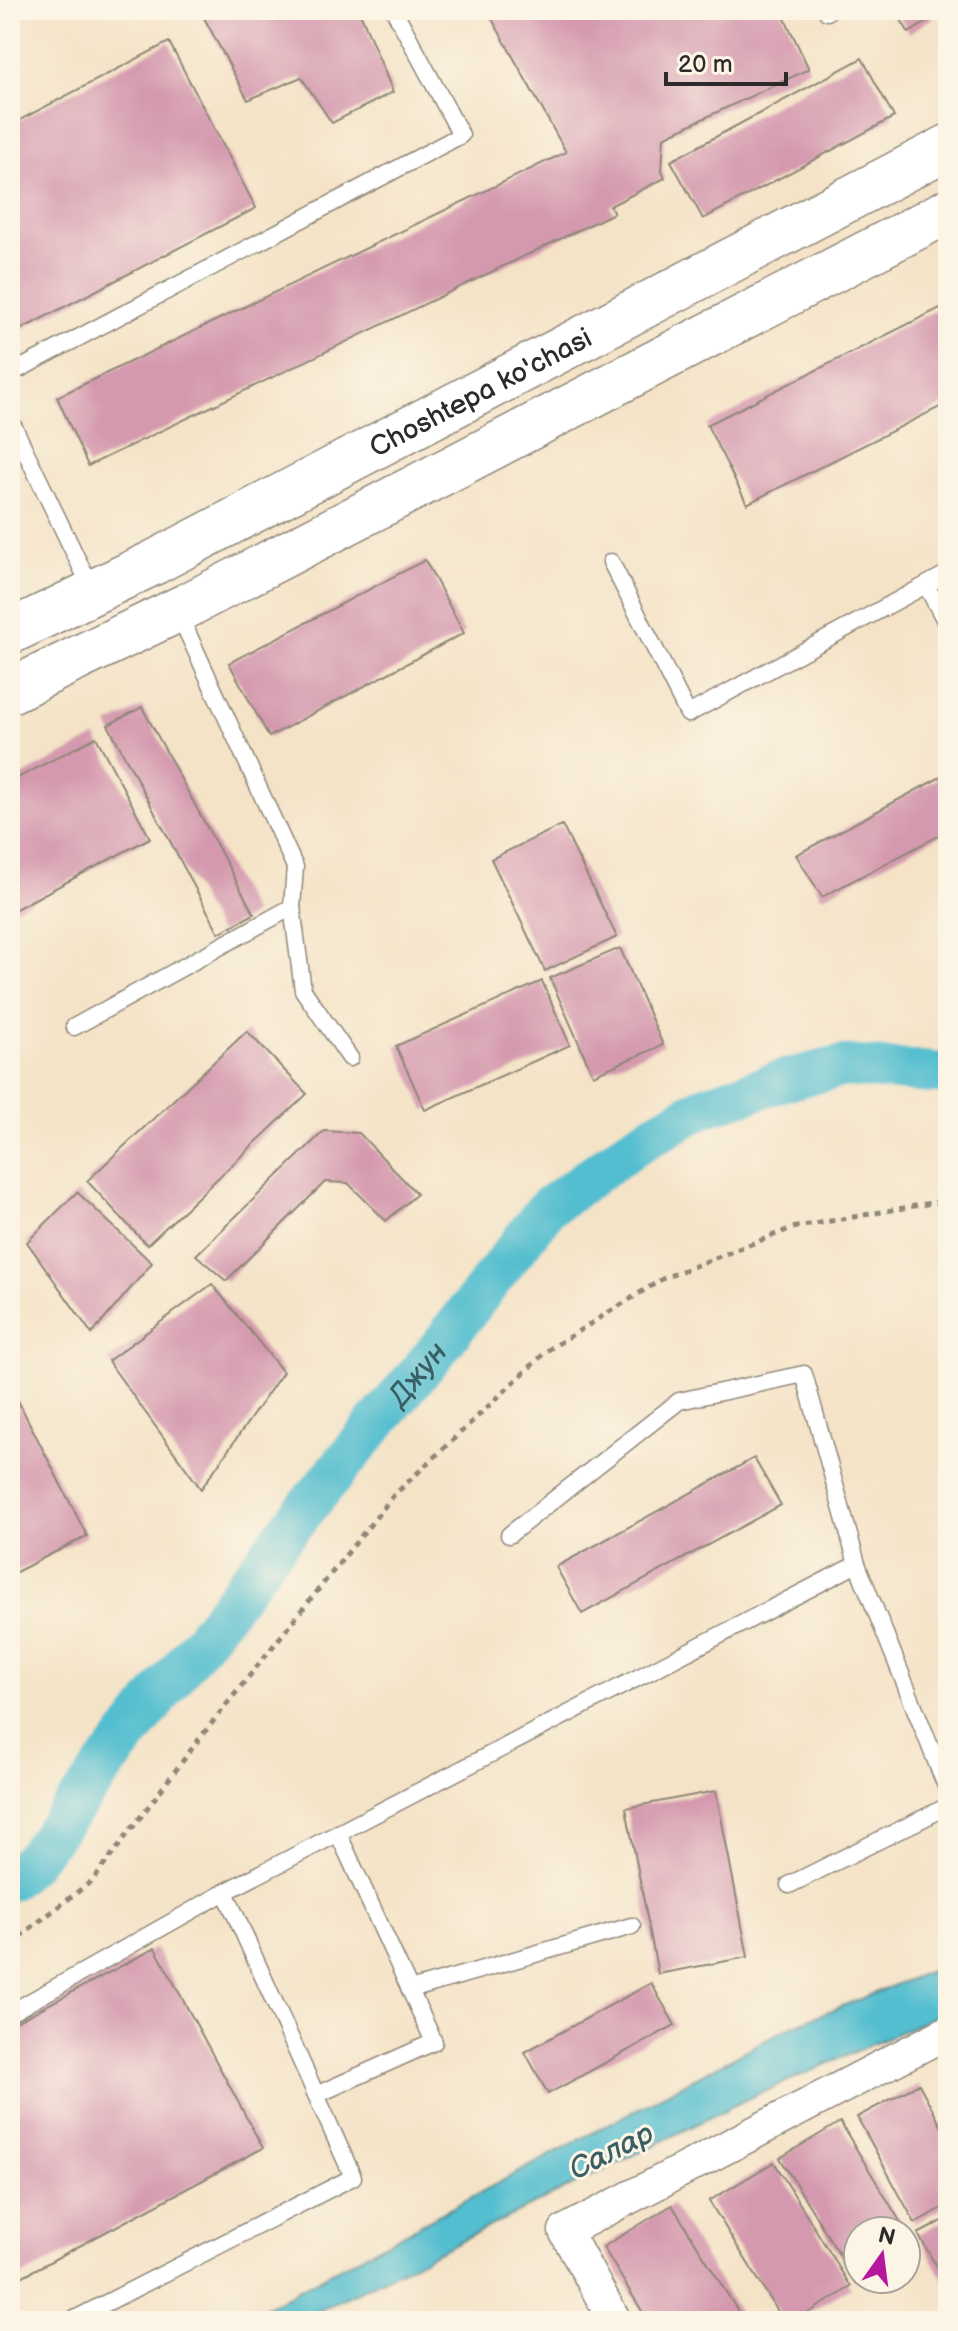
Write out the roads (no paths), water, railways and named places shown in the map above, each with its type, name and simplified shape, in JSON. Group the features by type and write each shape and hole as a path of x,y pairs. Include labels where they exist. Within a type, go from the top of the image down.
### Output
{"main road":[{"name":"Choshtepa ko'chasi","path":"10,632 155,562 948,147"},
{"name":"Choshtepa ko'chasi","path":"10,691 178,610 948,211"}],"street":[{"path":"615,2321 565,2231 948,2032"}],"lane":[{"path":"10,374 461,135 394,10"},
{"path":"10,419 92,592"},
{"path":"611,562 688,714 948,573"},
{"path":"926,585 948,626"},
{"path":"178,610 193,649 295,867 292,907 303,990 350,1058"},
{"path":"74,1027 292,907"},
{"path":"509,1535 679,1401 804,1374 857,1564 948,1791"},
{"path":"10,2013 225,1892 857,1564"},
{"path":"789,1885 948,1806"},
{"path":"316,2095 434,2042 338,1833"},
{"path":"71,2321 353,2177 225,1892"},
{"path":"410,1990 632,1926"}],"water":[{"name":"Салар","path":"948,1964 948,2011 747,2099 298,2321 240,2321 792,2026"}],"waterway":[{"name":"Джун","path":"10,1880 31,1862 290,1527 439,1348 547,1208 635,1145 703,1107 785,1080 844,1066 948,1074"}],"railway":[{"path":"10,18 29,10"}]}
